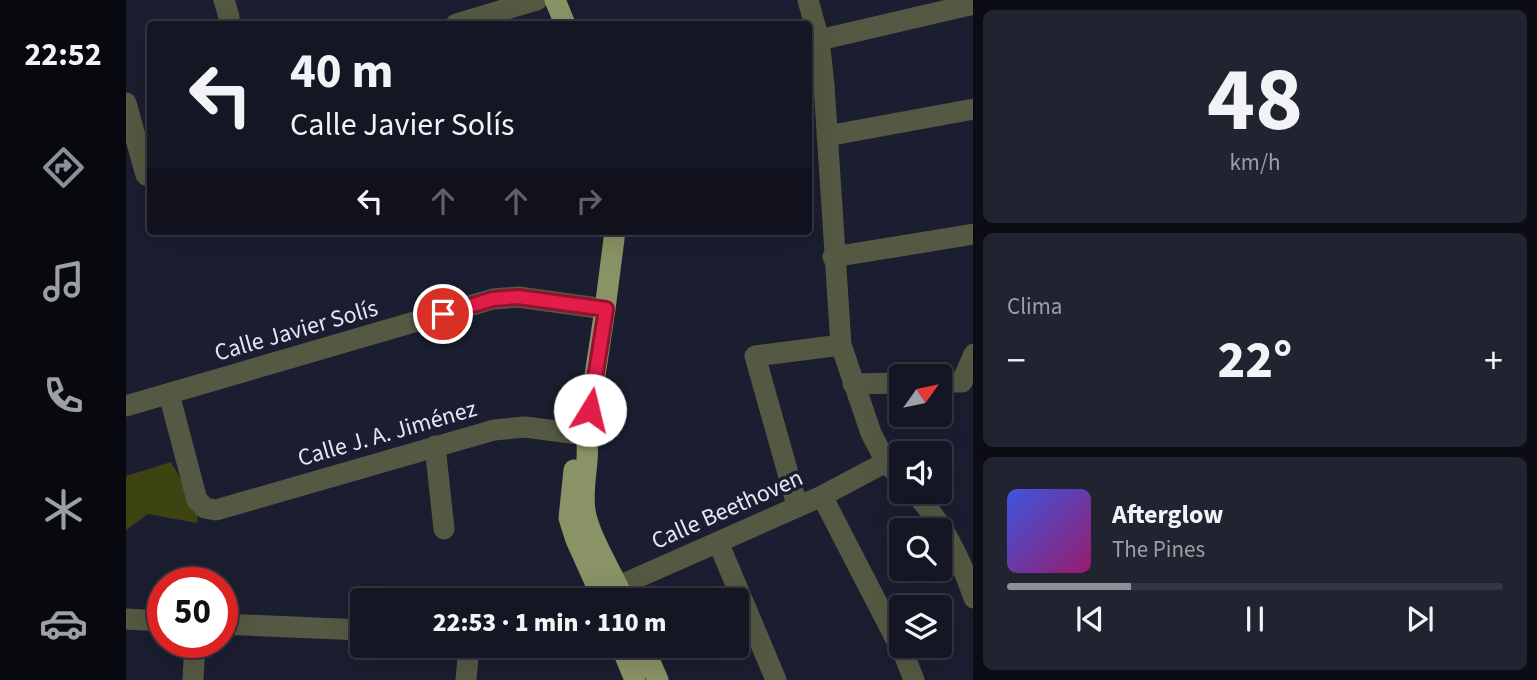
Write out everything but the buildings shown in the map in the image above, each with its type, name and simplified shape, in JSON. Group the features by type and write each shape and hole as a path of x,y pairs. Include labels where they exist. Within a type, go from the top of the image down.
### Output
{"main road":[{"path":"555,0 564,21"},
{"path":"605,588 584,496 588,448 586,435 615,235"},
{"path":"626,658 635,680"},
{"path":"648,658 658,680"}],"street":[{"path":"466,21 537,0"},
{"path":"808,0 819,40 841,345 870,433 889,465"},
{"path":"819,40 973,4"},
{"path":"827,136 973,109"},
{"path":"136,111 132,150 146,175"},
{"path":"833,257 973,234"},
{"name":"Calle Javier Solís","path":"126,406 493,299 518,297 606,309"},
{"path":"797,505 755,356 841,345"},
{"path":"968,391 973,360"},
{"path":"853,384 889,383"},
{"name":"Calle J. A. Jiménez","path":"169,394 197,500 205,508 216,510 435,446 504,429 525,427 586,435"},
{"path":"435,446 444,529"},
{"name":"Calle Beethoven","path":"623,588 797,505 822,496 886,462"},
{"path":"822,496 905,657 914,680"},
{"path":"923,504 949,537 965,570 973,595"},
{"path":"718,542 776,680"},
{"path":"126,619 147,620"},
{"path":"238,625 350,630"},
{"path":"193,680 194,658"},
{"path":"466,680 468,658"}],"green space":[{"path":"171,462 198,511 197,523 148,514 126,530 126,476"}],"route":[{"path":"443,314 493,299 518,297 606,309 590,410"}]}
